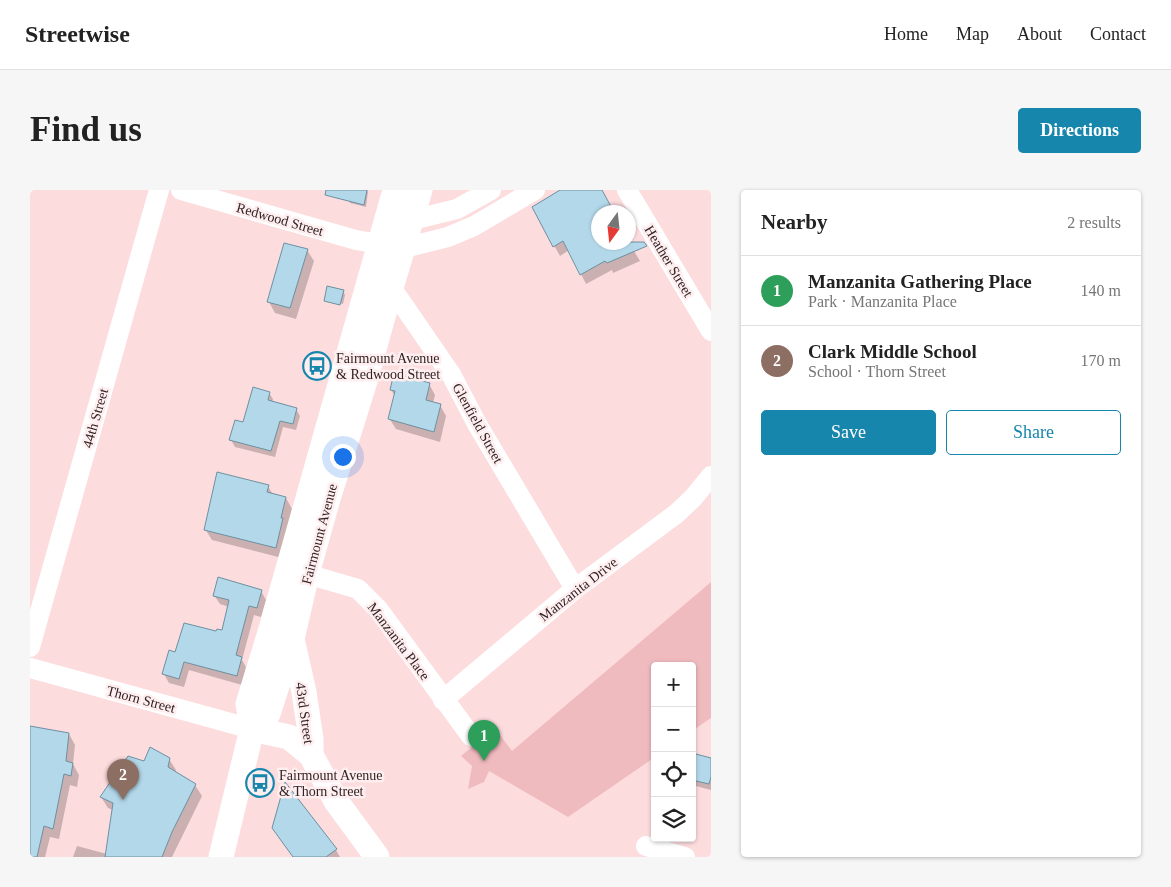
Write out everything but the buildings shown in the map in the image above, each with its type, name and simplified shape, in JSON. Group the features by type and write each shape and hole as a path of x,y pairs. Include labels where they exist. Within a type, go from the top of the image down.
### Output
{"main road":[{"name":"Fairmount Avenue","path":"221,857 252,730 248,704 274,619 394,190"},
{"name":"Fairmount Avenue","path":"252,730 268,714 292,639 307,574 420,190"},
{"name":"43rd Street","path":"292,639 304,692 310,739 310,755 336,801 377,857"},
{"path":"252,730 290,737 310,755"}],"street":[{"name":"44th Street","path":"30,647 159,190"},
{"name":"Redwood Street","path":"181,190 356,240 377,252 404,248"},
{"path":"377,252 395,230 412,220 457,209 491,190"},
{"path":"404,248 448,237 474,226 535,190"},
{"name":"Heather Street","path":"627,190 711,331"},
{"name":"Glenfield Street","path":"377,252 391,288 452,376 477,424 575,589"},
{"name":"Manzanita Drive","path":"443,700 575,589 676,514 693,498 711,476"},
{"name":"Manzanita Place","path":"307,574 358,589 378,610 471,736"},
{"name":"Thorn Street","path":"30,668 252,730"},
{"path":"646,846 685,857"}],"shaded area":[{"path":"711,582 711,718 696,728 696,662 651,662 651,760 568,817 489,771 484,782 468,789 472,766 461,756 495,728 512,751"}],"place":[{"name":"Fairmount Avenue & Redwood Street","path":"317,366"},
{"name":"Manzanita Gathering Place","path":"484,761"},
{"name":"Fairmount Avenue & Thorn Street","path":"260,783"},
{"name":"Clark Middle School","path":"123,800"}]}
